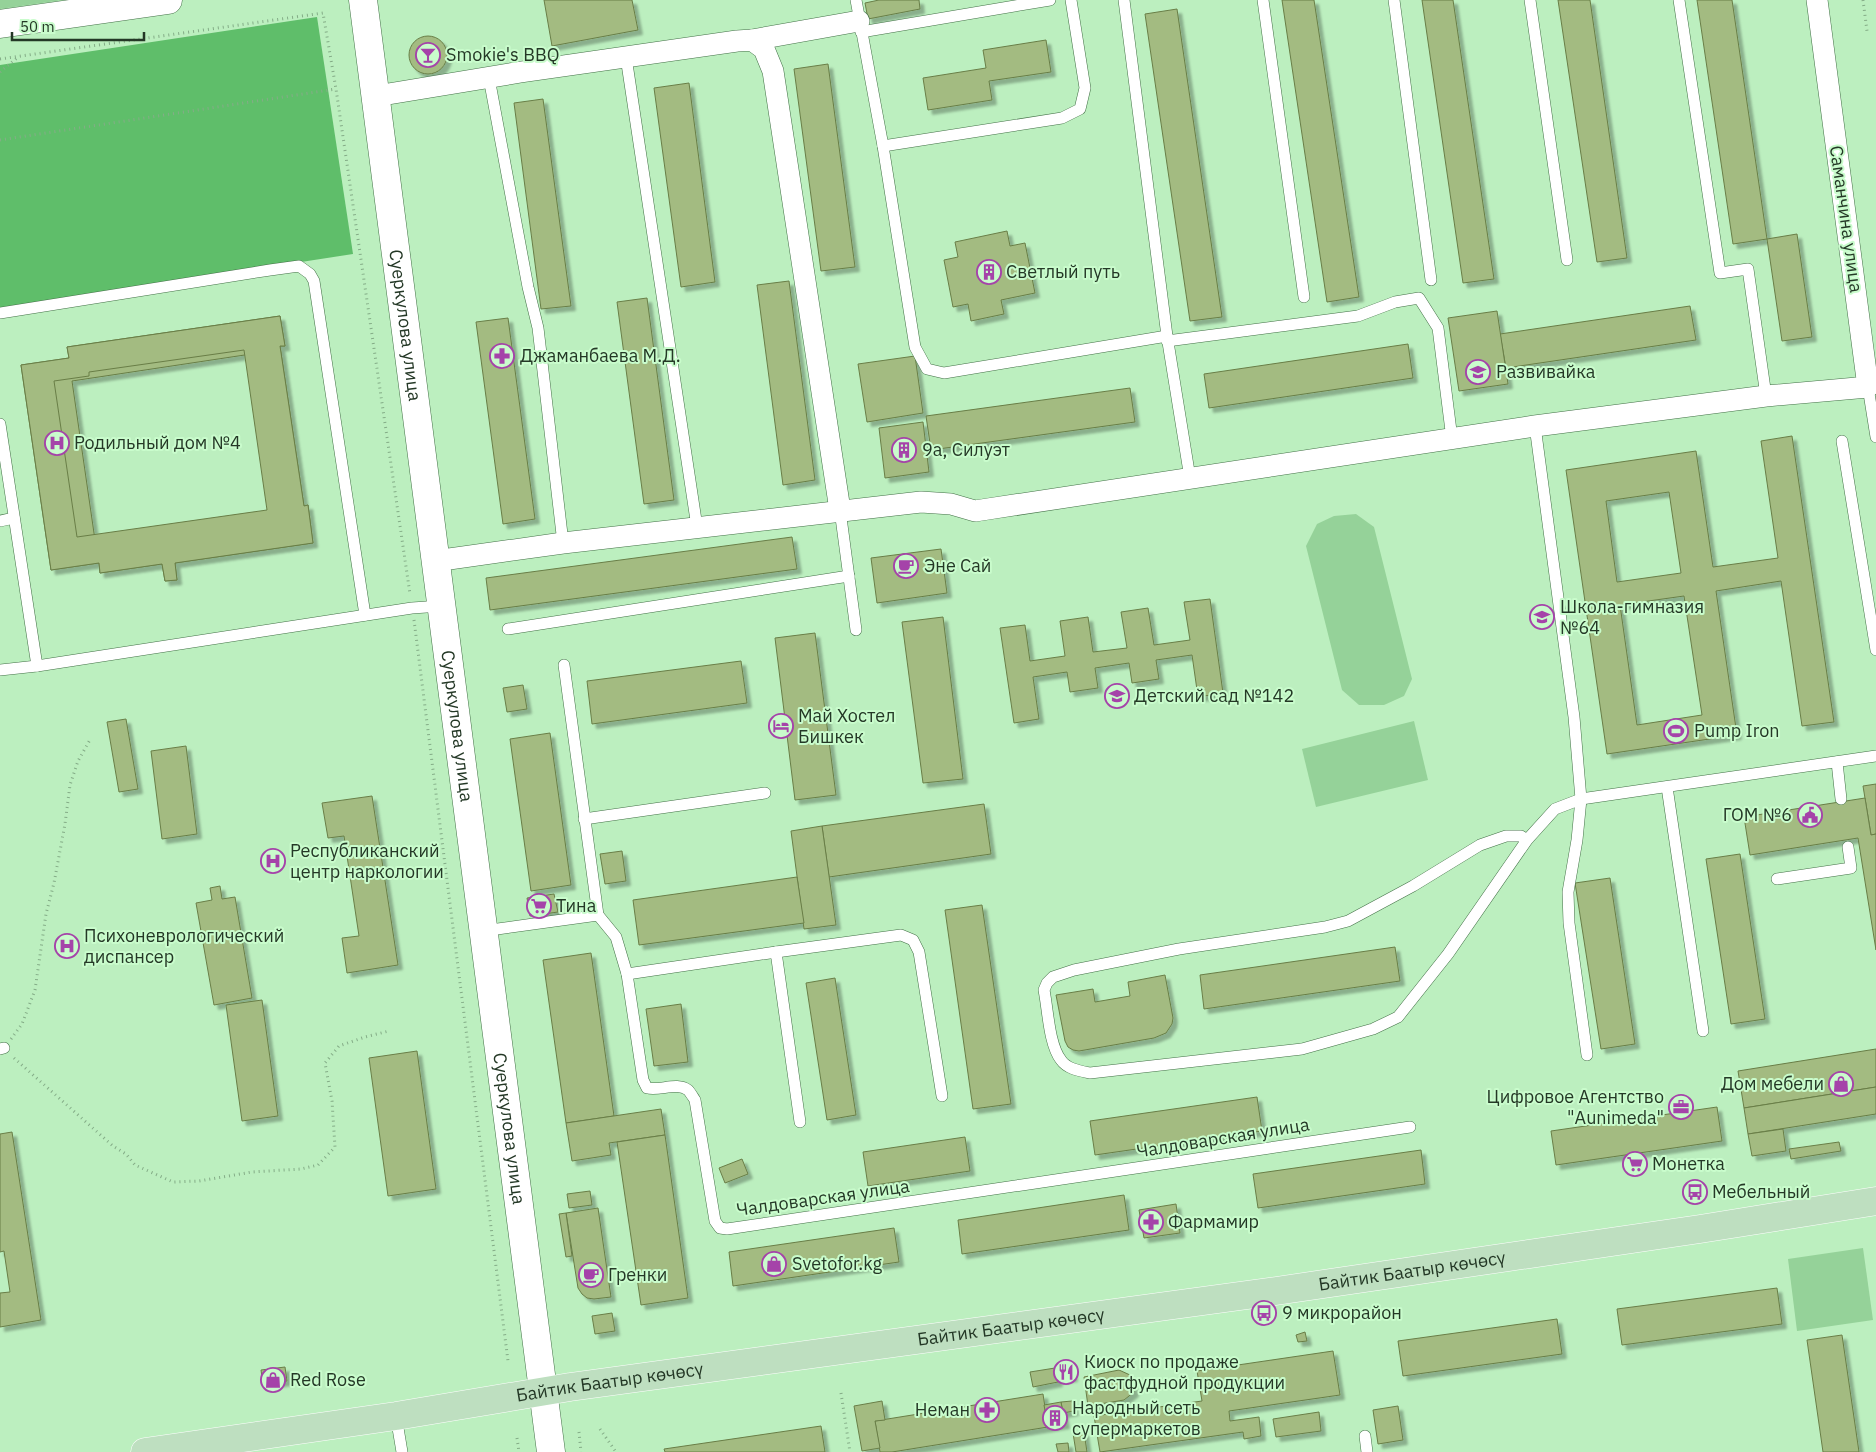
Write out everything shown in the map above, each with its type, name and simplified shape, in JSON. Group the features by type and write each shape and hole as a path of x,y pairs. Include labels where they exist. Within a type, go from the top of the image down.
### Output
{"main road":[{"name":"Байтик Баатыр көчөсү","path":"146,1452 396,1416 542,1392 1276,1291 1700,1229 1876,1201"}],"street":[{"path":"0,24 168,0"},
{"name":"Суеркулова улица","path":"363,0 551,1452"},
{"name":"Саманчина улица","path":"1817,0 1868,387"},
{"path":"376,96 626,57 752,40 859,18"},
{"path":"752,40 764,50 773,71 840,510"},
{"path":"435,561 563,543 840,510 935,501 975,511 1536,426 1766,396 1868,387"}],"lane":[{"path":"1050,0 859,18 883,146 915,347 927,369 944,373 1167,339 1358,316 1395,302 1419,298 1438,328 1452,439"},
{"path":"883,146 1062,118 1080,109 1085,88 1072,0"},
{"path":"1124,0 1167,339 1190,478"},
{"path":"1263,0 1304,297"},
{"path":"1394,0 1431,280"},
{"path":"1530,0 1567,260"},
{"path":"1679,0 1720,273 1748,269 1766,396"},
{"path":"626,57 697,528"},
{"path":"489,78 528,287 538,328 563,543"},
{"path":"0,313 298,266 306,270 314,281 318,303 332,410 364,615"},
{"name":"Саманчина улица","path":"1868,387 1876,437"},
{"path":"0,424 37,666"},
{"path":"1536,426 1574,717 1581,799 1577,840 1568,892 1569,923 1587,1056"},
{"path":"1842,440 1876,650"},
{"path":"840,510 856,630"},
{"path":"0,521 14,518"},
{"path":"508,629 849,576"},
{"path":"0,670 37,666 412,608 441,606"},
{"path":"483,931 598,915 564,665"},
{"path":"1527,840 1521,836 1506,836 1480,845 1413,886 1348,921 1325,927 1179,949 1074,970 1053,977 1047,983 1044,990 1054,1047 1061,1061 1068,1066 1090,1074 1302,1049 1373,1029 1398,1017 1448,954 1527,840 1555,809 1581,799 1876,756"},
{"path":"1837,762 1841,798"},
{"path":"1668,786 1703,1031"},
{"path":"584,819 765,792"},
{"path":"1777,879 1851,868 1848,847"},
{"name":"Чалдоварская улица","path":"598,915 616,937 627,974 643,1080 647,1088 655,1090 676,1086 688,1090 695,1100 715,1221 720,1228 727,1230 1410,1127"},
{"path":"627,974 901,935 913,940 920,952 942,1096"},
{"path":"776,952 800,1122"},
{"path":"396,1416 402,1452"},
{"path":"1365,1436 1368,1452"}],"path":[{"path":"1863,0 1867,31"},
{"path":"0,59 323,13 336,89 412,608 508,1361"},
{"path":"0,72 18,57"},
{"path":"0,140 336,89"},
{"path":"91,738 78,760 70,785 65,824 46,914 35,990 22,1024 2,1049 113,1146 126,1154 135,1165 173,1182 199,1181 252,1172 301,1169 318,1165 335,1147 332,1101 325,1062 339,1046 389,1031"},
{"path":"841,1393 850,1452"},
{"path":"600,1429 616,1452"},
{"path":"579,1432 582,1452"},
{"path":"517,1438 519,1452"}],"green space":[{"path":"0,0 63,0 0,9"},
{"path":"317,17 353,254 0,308 0,65"},
{"path":"1356,514 1374,527 1412,679 1404,696 1384,705 1359,705 1342,690 1306,546 1317,524 1334,516"},
{"path":"1414,721 1428,780 1316,807 1302,749"},
{"path":"1863,1248 1873,1320 1797,1331 1788,1259"}],"building":[{"path":"544,0 632,0 638,30 552,46"},
{"path":"879,0 919,0 920,9 868,19 865,3"},
{"path":"1282,0 1314,0 1359,297 1327,302"},
{"path":"1422,0 1453,0 1494,279 1463,283"},
{"path":"1558,0 1590,0 1627,258 1597,262"},
{"path":"1697,0 1732,0 1767,239 1733,244"},
{"path":"1177,9 1222,317 1190,321 1145,14"},
{"name":"Smokie's BBQ","path":"428,36 442,41 447,55 442,69 428,74 414,69 409,55 414,41"},
{"path":"1046,40 1051,72 989,81 992,100 928,110 923,78 986,68 983,50"},
{"path":"828,64 855,267 821,271 794,69"},
{"path":"689,83 715,282 681,287 654,88"},
{"path":"543,99 571,306 541,309 514,103"},
{"name":"Светлый путь","path":"1007,231 1010,246 1025,243 1035,293 1001,300 1004,314 971,321 968,304 953,307 944,260 958,257 955,242"},
{"path":"1797,234 1812,337 1782,341 1767,239"},
{"path":"789,281 815,480 783,485 757,285"},
{"path":"647,298 674,500 644,504 617,302"},
{"path":"1690,306 1696,340 1506,368 1500,334"},
{"path":"1497,311 1508,384 1459,391 1448,318"},
{"name":"Родильный дом №4","path":"280,316 285,346 280,346 304,506 308,505 313,543 175,563 177,580 165,581 162,564 100,573 99,563 51,570 21,365 69,358 67,347","holes":["258,353 281,513 95,540 72,381"]},
{"name":"Родильный дом №4","path":"280,316 285,346 280,346 304,506 308,505 313,543 175,563 177,580 165,581 162,564 100,573 99,563 51,570 21,365 69,358 67,347","holes":["244,350 267,510 77,537 54,381 89,376 89,372"]},
{"path":"508,318 535,519 503,524 476,322"},
{"path":"1408,344 1413,378 1209,408 1204,374"},
{"path":"915,356 923,413 867,422 858,364"},
{"path":"1130,388 1135,422 931,450 926,416"},
{"name":"9а, Силуэт","path":"923,422 929,472 885,478 879,428"},
{"path":"1792,436 1834,722 1802,726 1781,581 1716,591 1737,735 1607,754 1566,470 1696,451 1713,567 1778,558 1761,441","holes":["1669,492 1681,573 1617,582 1606,501","1684,596 1702,715 1637,725 1620,605"]},
{"path":"792,537 797,569 490,610 486,578"},
{"path":"941,549 947,593 877,603 871,558"},
{"path":"1210,599 1223,693 1198,697 1192,655 1156,660 1159,679 1132,683 1129,663 1095,668 1098,688 1070,692 1067,672 1033,677 1039,719 1014,723 1000,628 1025,625 1030,661 1065,656 1060,621 1088,617 1093,652 1127,648 1121,612 1148,608 1154,645 1190,640 1184,602"},
{"path":"943,617 963,779 923,783 902,622"},
{"path":"815,633 836,795 795,800 775,638"},
{"path":"741,661 747,703 592,724 587,681"},
{"path":"523,685 527,709 507,712 503,688"},
{"path":"126,719 138,789 119,792 107,722"},
{"path":"550,733 571,885 531,891 510,739"},
{"path":"186,746 197,834 162,839 151,751"},
{"path":"1876,784 1876,834 1871,835 1863,786"},
{"path":"372,796 398,965 347,973 342,938 359,936 344,836 328,838 322,803"},
{"path":"1865,798 1871,835 1876,834 1876,950 1858,838 1750,855 1744,817"},
{"path":"984,804 991,854 829,877 822,826"},
{"path":"822,826 836,925 804,929 791,831"},
{"path":"622,851 626,881 605,884 600,854"},
{"path":"1740,854 1765,1019 1731,1024 1706,859"},
{"path":"797,877 804,923 639,945 633,900"},
{"path":"1610,878 1635,1044 1601,1049 1575,883"},
{"path":"220,886 222,899 235,897 252,998 214,1005 196,903 212,900 210,888"},
{"path":"554,894 558,912 530,916 527,898"},
{"path":"982,905 1011,1104 973,1109 945,910"},
{"path":"1395,947 1400,981 1204,1009 1200,975"},
{"path":"591,953 614,1116 566,1123 543,960"},
{"path":"1165,975 1173,1018 1172,1024 1166,1033 1154,1038 1079,1051 1068,1047 1065,1041 1056,995 1093,989 1095,1002 1130,996 1128,982"},
{"path":"835,978 856,1115 827,1120 806,983"},
{"path":"262,1000 278,1116 242,1121 226,1005"},
{"path":"681,1004 688,1062 654,1066 646,1009"},
{"path":"1876,1049 1876,1087 1744,1108 1738,1071"},
{"path":"417,1051 436,1189 388,1196 369,1058"},
{"path":"1876,1087 1876,1114 1748,1134 1744,1108"},
{"path":"1257,1097 1262,1131 1095,1155 1090,1121"},
{"path":"1717,1107 1722,1141 1556,1165 1551,1131"},
{"path":"661,1109 665,1135 609,1143 611,1155 572,1161 566,1123"},
{"path":"1783,1129 1786,1151 1752,1156 1748,1134"},
{"path":"12,1132 41,1320 0,1327 0,1293 10,1292 4,1251 0,1252 0,1134"},
{"path":"665,1135 688,1298 641,1305 617,1142"},
{"path":"965,1137 970,1171 868,1186 863,1152"},
{"path":"1839,1142 1841,1151 1791,1159 1789,1149"},
{"path":"1421,1150 1425,1184 1258,1208 1253,1174"},
{"path":"742,1159 748,1174 725,1183 719,1168"},
{"path":"590,1191 592,1205 569,1208 567,1194"},
{"path":"1124,1195 1129,1230 962,1254 958,1220"},
{"path":"1176,1204 1180,1233 1144,1238 1139,1210"},
{"path":"598,1208 611,1297 594,1299 587,1298 578,1288 566,1213"},
{"path":"566,1213 572,1256 566,1257 559,1214"},
{"path":"894,1228 899,1262 733,1286 729,1252"},
{"path":"1777,1288 1782,1324 1622,1345 1617,1309"},
{"path":"612,1313 615,1331 595,1334 592,1316"},
{"path":"1557,1319 1562,1354 1403,1376 1398,1341"},
{"path":"1305,1332 1307,1341 1298,1342 1296,1335"},
{"path":"1842,1335 1859,1452 1823,1452 1807,1340"},
{"path":"1333,1351 1340,1395 1229,1411 1230,1421 1259,1417 1261,1436 1244,1439 1243,1432 1100,1452 1094,1416 1202,1401 1197,1371"},
{"name":"Киоск по продаже фастфудной продукции","path":"1071,1366 1073,1377 1060,1379 1058,1368"},
{"path":"285,1367 287,1381 263,1385 261,1370"},
{"path":"1055,1368 1058,1382 1033,1387 1030,1372"},
{"path":"1119,1370 1130,1375 1134,1392 1124,1400 1088,1406 1084,1377"},
{"path":"1043,1394 1048,1427 892,1452 880,1452 875,1421"},
{"path":"882,1401 885,1420 875,1421 880,1448 862,1451 854,1406"},
{"path":"1072,1401 1074,1411 1063,1413 1061,1402"},
{"name":"Народный сеть супермаркетов","path":"1061,1402 1065,1424 1048,1427 1044,1405"},
{"path":"1398,1406 1403,1440 1378,1444 1373,1410"},
{"path":"1319,1412 1321,1431 1276,1437 1273,1419"},
{"path":"821,1426 825,1452 665,1452 664,1449"},
{"path":"1084,1432 1087,1452 1076,1452 1073,1433"},
{"path":"1068,1443 1069,1452 1058,1452 1056,1444"}],"place":[{"name":"Smokie's BBQ","path":"428,55"},
{"name":"Светлый путь","path":"989,272"},
{"name":"Джаманбаева М.Д.","path":"502,356"},
{"name":"Развивайка","path":"1478,372"},
{"name":"Родильный дом №4","path":"57,443"},
{"name":"9а, Силуэт","path":"904,450"},
{"name":"Эне Сай","path":"906,566"},
{"name":"Школа-гимназия №64","path":"1542,617"},
{"name":"Детский сад №142","path":"1117,696"},
{"name":"Май Хостел Бишкек","path":"781,726"},
{"name":"Pump Iron","path":"1676,731"},
{"name":"ГОМ №6","path":"1810,815"},
{"name":"Республиканский центр наркологии","path":"273,861"},
{"name":"Тина","path":"539,906"},
{"name":"Психоневрологический диспансер","path":"67,946"},
{"name":"Дом мебели","path":"1841,1084"},
{"name":"Цифровое Агентство \"Aunimeda\"","path":"1681,1107"},
{"name":"Монетка","path":"1635,1164"},
{"name":"Мебельный","path":"1695,1192"},
{"name":"Фармамир","path":"1151,1222"},
{"name":"Svetofor.kg","path":"774,1264"},
{"name":"Гренки","path":"591,1275"},
{"name":"9 микрорайон","path":"1264,1313"},
{"name":"Киоск по продаже фастфудной продукции","path":"1066,1372"},
{"name":"Red Rose","path":"273,1380"},
{"name":"Неман","path":"987,1410"},
{"name":"Народный сеть супермаркетов","path":"1055,1418"}]}
